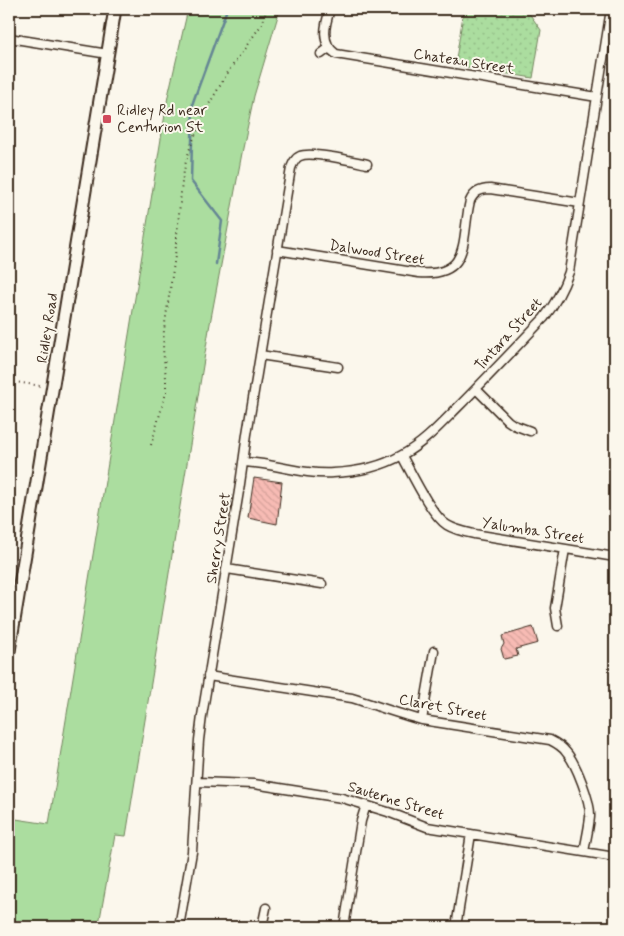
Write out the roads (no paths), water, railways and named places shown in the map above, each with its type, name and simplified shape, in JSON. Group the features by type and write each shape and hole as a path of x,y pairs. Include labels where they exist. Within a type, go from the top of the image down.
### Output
{"street":[{"name":"Ridley Road","path":"9,651 14,597 116,9"},
{"path":"321,54 329,48 325,36 330,9"},
{"name":"Tintara Street","path":"243,462 316,473 332,473 366,469 402,456 418,445 476,389 544,318 563,287 569,272 612,9"},
{"path":"9,38 108,54"},
{"name":"Chateau Street","path":"329,48 336,54 341,55 597,97"},
{"name":"Sherry Street","path":"179,927 192,852 199,740 208,676 291,168 295,154 314,155 367,164"},
{"path":"471,184 476,192 490,189 580,203"},
{"name":"Dalwood Street","path":"277,250 419,273 443,272 454,264 461,254 469,207 472,196 476,192"},
{"path":"260,355 338,368"},
{"path":"476,389 508,421 530,431"},
{"name":"Yalumba Street","path":"402,456 432,510 445,528 615,557"},
{"path":"558,626 555,608 564,549"},
{"path":"227,569 322,584"},
{"path":"422,720 434,651"},
{"name":"Claret Street","path":"208,676 352,698 422,720 550,740 559,745 571,758 587,796 590,818 584,852"},
{"name":"Sauterne Street","path":"197,782 254,784 342,798 427,827 615,856"},
{"path":"344,927 361,822 366,805"},
{"path":"456,927 471,834"},
{"path":"262,927 266,908"}],"waterway":[{"path":"216,264 222,221 191,181 193,102 227,9"}],"place":[{"name":"Ridley Rd near Centurion St","path":"107,119"}]}
